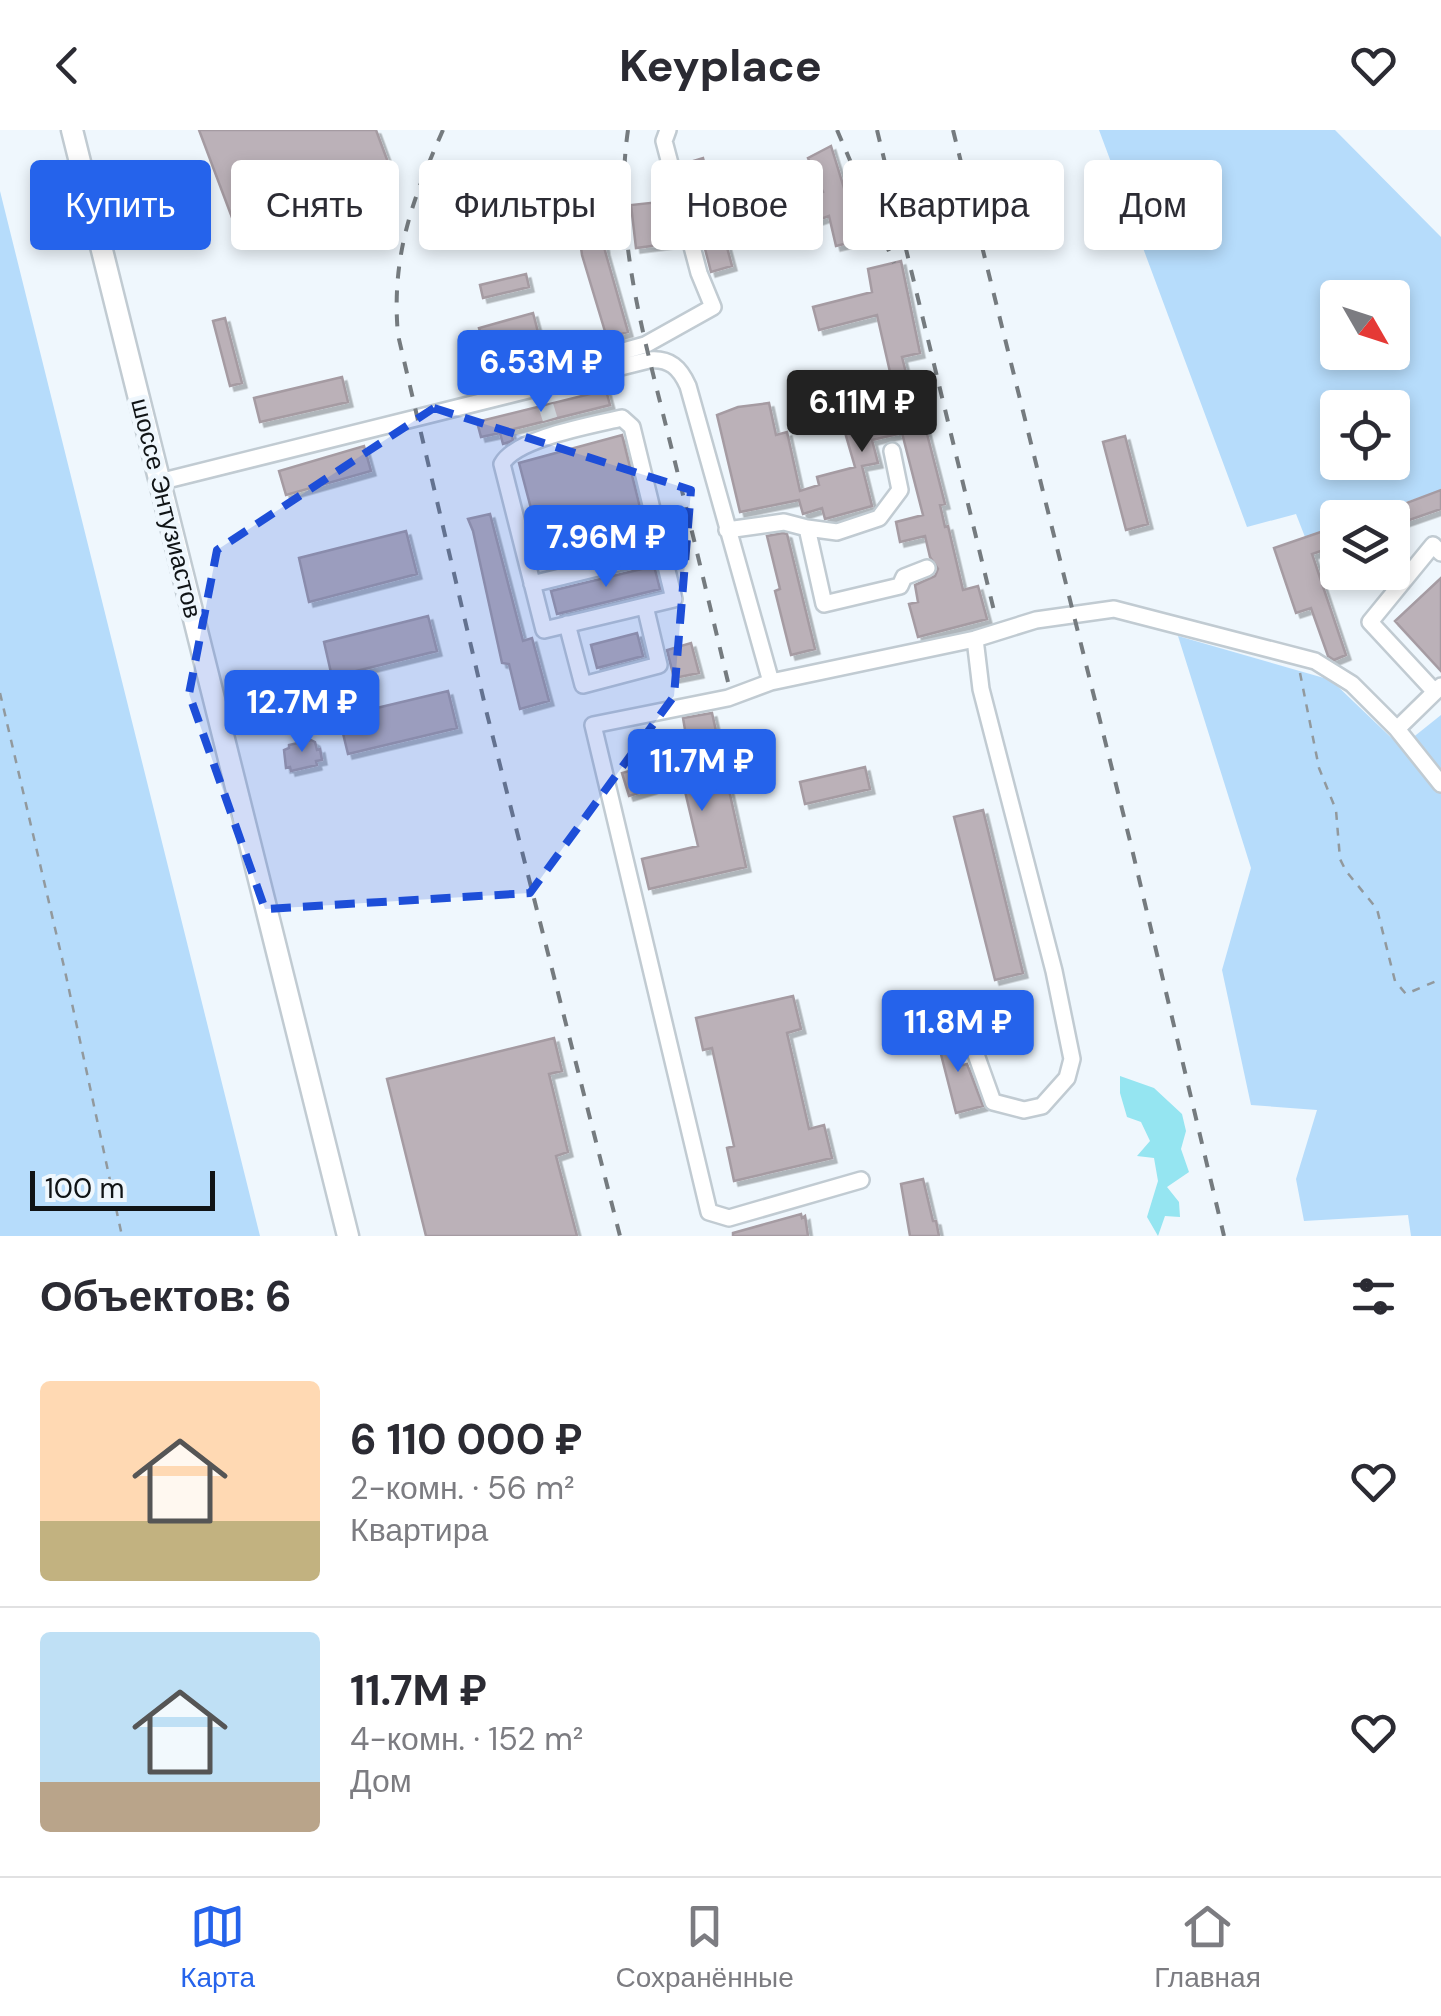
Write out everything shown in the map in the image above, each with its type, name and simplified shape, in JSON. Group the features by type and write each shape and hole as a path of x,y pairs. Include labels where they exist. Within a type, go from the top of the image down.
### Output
{"main road":[{"name":"шоссе Энтузиастов","path":"72,130 348,1236"}],"street":[{"path":"588,376 584,362 645,345 713,307 699,273 664,141 668,130"},
{"path":"159,482 588,376 657,360 668,362 682,372 771,682"},
{"path":"543,388 550,420"},
{"path":"622,418 632,427 663,552 674,599 544,630 502,464 550,420 622,418"},
{"path":"727,530 784,522 837,532 878,518 900,490 892,451"},
{"path":"807,528 824,604 900,586 904,577 927,568"},
{"path":"1397,728 1438,689 1370,622 1433,544 1441,552"},
{"path":"532,584 663,552"},
{"path":"568,624 583,685 658,666 644,606"},
{"path":"861,1180 729,1218 709,1212 594,725 728,698 771,682 974,639 1036,620 1114,609 1316,661 1352,684 1397,728 1441,784"},
{"path":"969,1035 993,1102 1024,1110 1042,1106 1067,1078 1072,1058 1054,971 986,707 974,639"}],"path":[{"path":"1297,656 1319,768 1336,810 1340,859 1377,909 1396,981 1406,994 1441,980"},
{"path":"0,693 70,990 122,1236"}],"highlighted area":[{"path":"434,408 691,490 674,696 530,893 265,909 189,694 217,550"}],"shaded area":[{"path":"1099,130 1335,130 1441,237 1441,490 1410,501 1320,500 1320,532 1305,537 1296,514 1247,527 1144,250 1222,250 1222,160 1110,160"},
{"path":"0,191 260,1236 0,1236"},
{"path":"1178,636 1331,680 1401,747 1441,715 1441,1236 1411,1236 1408,1215 1304,1221 1296,1179 1317,1110 1251,1105 1222,970 1251,868"},
{"path":"1120,1076 1154,1088 1182,1114 1186,1131 1181,1149 1189,1172 1167,1187 1179,1202 1180,1217 1165,1216 1158,1236 1147,1217 1158,1181 1154,1158 1137,1156 1150,1141 1141,1122 1127,1117"}],"building":[{"path":"199,130 376,130 387,160 231,160 231,215"},
{"path":"831,146 843,185 843,244 836,246 829,216 823,218 823,160 808,158"},
{"path":"651,203 651,246 636,248 631,205"},
{"path":"581,250 605,250 628,332 607,338"},
{"path":"705,250 728,250 732,266 711,272"},
{"path":"901,261 920,353 902,357 910,389 915,387 945,504 940,505 945,527 948,526 963,590 978,586 987,619 918,637 909,604 918,602 915,585 935,576 938,569 930,557 925,536 900,542 896,522 923,515 902,433 872,440 878,463 862,466 872,506 825,519 822,508 803,514 799,500 740,512 717,415 738,407 769,403 776,435 787,432 800,491 819,485 817,477 855,467 842,422 871,413 870,399 895,394 877,315 819,330 813,307 872,292 868,269"},
{"path":"526,274 529,287 483,298 480,285"},
{"path":"533,313 539,336 486,351 479,328"},
{"path":"225,318 242,383 230,386 213,321"},
{"path":"342,377 348,402 260,422 254,398"},
{"path":"606,390 610,405 510,430 513,440 503,444 500,433 481,437 477,422"},
{"path":"622,435 649,544 547,569 519,463"},
{"path":"1125,436 1148,524 1126,530 1103,442"},
{"path":"364,446 371,471 286,495 279,471"},
{"path":"1441,490 1441,509 1410,520 1410,502"},
{"path":"490,514 523,641 532,638 549,701 520,709 509,664 502,663 468,519"},
{"path":"406,531 417,574 309,602 299,558"},
{"path":"1320,532 1320,551 1312,554 1320,590 1324,590 1346,655 1334,660 1328,656 1311,608 1296,613 1274,548"},
{"path":"787,534 815,649 791,655 775,591 780,589 767,536"},
{"path":"654,566 660,589 557,614 551,591"},
{"path":"1441,578 1441,671 1395,621"},
{"path":"428,616 437,651 332,677 324,642"},
{"path":"637,633 643,656 597,668 591,645"},
{"path":"691,643 699,673 674,678 667,650"},
{"path":"448,691 457,728 348,754 339,717"},
{"path":"712,713 746,867 649,889 642,859 698,846 678,762 690,759 683,718"},
{"path":"311,740 320,749 322,760 316,761 317,765 291,771 286,768 284,750"},
{"path":"646,766 652,789 629,796 622,773"},
{"path":"865,767 870,789 805,804 800,782"},
{"path":"983,810 1023,973 995,980 954,817"},
{"path":"793,996 801,1029 787,1033 809,1129 824,1125 832,1158 734,1181 727,1148 734,1146 712,1048 703,1050 696,1018"},
{"path":"950,1028 959,1066 967,1064 983,1106 956,1113 935,1031"},
{"path":"554,1038 562,1071 549,1074 568,1152 556,1156 577,1236 426,1236 387,1079"},
{"path":"923,1179 939,1236 910,1236 901,1184"},
{"path":"801,1214 802,1218 805,1216 808,1236 733,1236 733,1233"}],"tunnel":[{"path":"546,406 550,419"}],"railway":[{"path":"443,130 406,230 398,280 398,335 487,714 620,1236"},
{"path":"628,130 624,206 633,282 728,682"},
{"path":"837,130 894,263"},
{"path":"877,130 996,619"},
{"path":"953,130 1224,1236"}]}
